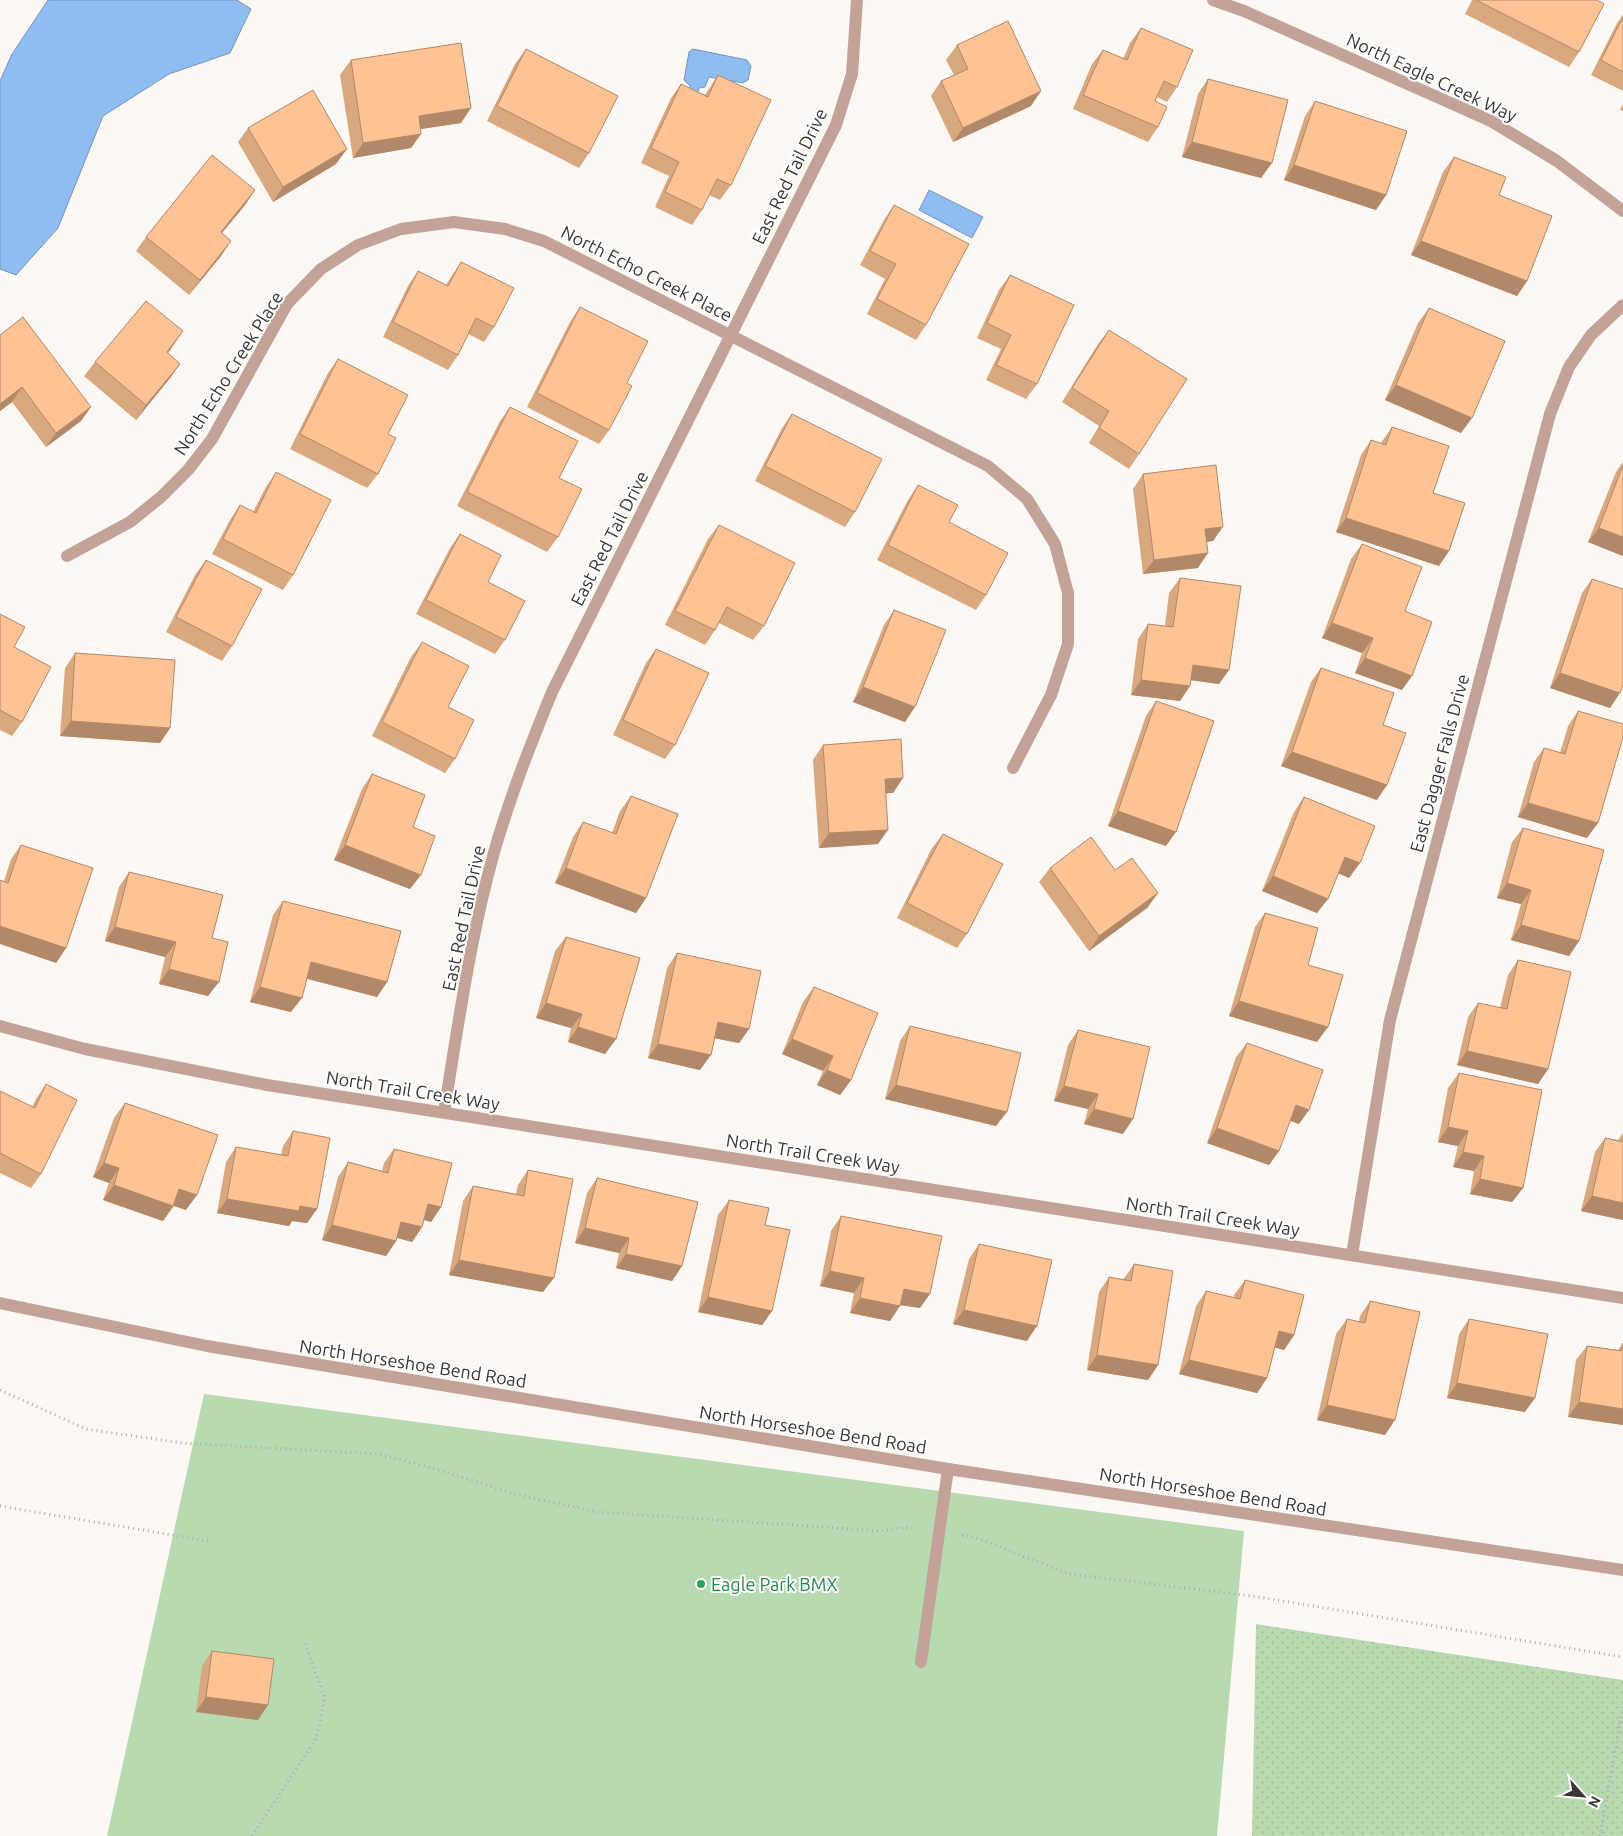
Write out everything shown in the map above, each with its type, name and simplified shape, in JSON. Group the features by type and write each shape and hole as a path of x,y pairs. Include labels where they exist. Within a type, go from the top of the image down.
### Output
{"street":[{"name":"East Red Tail Drive","path":"444,1112 472,940 493,856 519,773 552,692 836,125 852,74 857,0"},
{"name":"North Eagle Creek Way","path":"1213,0 1244,11 1491,121 1557,162 1623,211"},
{"name":"North Echo Creek Place","path":"67,556 130,522 161,497 188,470 212,439 287,304 321,270 358,245 401,229 454,222 505,229 544,241 988,466 1027,499 1055,544 1068,593 1068,644 1051,695 1014,768"},
{"name":"East Dagger Falls Drive","path":"1352,1256 1390,1020 1550,414 1569,367 1591,335 1623,305"},
{"name":"North Trail Creek Way","path":"0,1026 85,1049 267,1084 1623,1298"},
{"name":"North Horseshoe Bend Road","path":"0,1303 207,1346 948,1469 1623,1570"},
{"path":"921,1662 948,1469"}],"path":[{"path":"0,1390 86,1429 182,1443 378,1454 515,1494 596,1512 881,1531 906,1527 916,1529"},
{"path":"0,1506 208,1541"},
{"path":"961,1535 974,1537 1069,1574 1252,1596 1623,1657"},
{"path":"252,1836 316,1739 325,1698 305,1642"},
{"path":"1600,1836 1623,1707"}],"green space":[{"name":"Eagle Park BMX","path":"204,1394 1244,1531 1217,1836 107,1836"},
{"path":"1256,1624 1623,1680 1623,1836 1252,1836"}],"water":[{"path":"48,0 237,0 251,9 230,53 169,74 103,116 58,228 16,275 0,269 0,81 12,54"},
{"path":"693,49 747,60 751,66 748,80 743,83 709,77 705,87 699,88 698,92 689,91 690,86 684,80 689,52"},
{"path":"929,190 983,217 972,238 919,210"}],"building":[{"path":"1476,0 1597,0 1604,4 1579,52"},
{"path":"1623,17 1623,72 1601,60"},
{"path":"1008,21 1041,91 963,128 941,81 968,69 957,45"},
{"path":"1141,28 1193,50 1177,87 1164,81 1155,101 1167,107 1158,127 1083,95 1103,50 1127,60"},
{"path":"461,43 471,108 419,116 421,134 363,143 351,60"},
{"path":"526,49 618,96 589,153 497,106"},
{"path":"718,75 771,100 731,185 717,179 702,210 665,192 679,162 651,148 681,84 708,97"},
{"path":"1208,79 1288,100 1272,163 1192,142"},
{"path":"313,90 347,149 283,187 248,128"},
{"path":"1315,101 1407,131 1386,195 1294,165"},
{"path":"212,155 255,190 221,232 231,241 200,280 146,237"},
{"path":"1454,157 1506,177 1499,195 1552,216 1527,281 1421,241"},
{"path":"894,205 969,244 926,325 877,299 896,264 870,251"},
{"path":"461,262 514,288 494,327 476,318 458,355 393,322 418,271 448,286"},
{"path":"1010,275 1074,305 1037,384 996,365 1011,335 987,323"},
{"path":"146,301 183,331 167,352 180,364 146,405 95,362"},
{"path":"580,307 648,341 627,383 632,386 609,430 537,393"},
{"path":"1429,308 1505,341 1472,418 1396,385"},
{"path":"23,317 91,407 56,433 22,387 0,404 0,335"},
{"path":"1109,330 1187,379 1139,454 1099,428 1109,411 1072,388"},
{"path":"338,359 408,395 388,434 396,438 378,474 300,434"},
{"path":"510,407 578,441 559,478 582,489 558,537 467,492"},
{"path":"792,414 882,459 855,512 765,466"},
{"path":"1392,427 1449,446 1433,493 1465,503 1449,551 1346,518 1371,440 1386,445"},
{"path":"1216,465 1223,527 1205,529 1208,553 1154,560 1143,474"},
{"path":"1623,465 1623,537 1599,528"},
{"path":"276,472 331,500 293,575 223,539 240,505 256,513"},
{"path":"918,485 958,505 949,522 1008,553 986,595 888,545"},
{"path":"719,525 795,563 764,626 727,607 715,630 675,611"},
{"path":"460,534 501,555 488,582 525,601 505,640 426,600"},
{"path":"1362,544 1422,567 1405,611 1432,622 1412,676 1365,658 1373,638 1332,623"},
{"path":"206,560 262,589 232,646 176,617"},
{"path":"1180,578 1241,586 1229,670 1193,665 1190,686 1141,680 1148,624 1173,627"},
{"path":"1592,579 1623,589 1623,685 1620,693 1560,673"},
{"path":"894,610 946,630 915,707 863,687"},
{"path":"0,614 25,627 14,647 51,667 22,722 0,710"},
{"path":"422,642 469,666 448,707 474,720 455,759 382,722"},
{"path":"656,649 709,673 675,745 623,720"},
{"path":"75,653 175,660 170,728 71,721"},
{"path":"1321,668 1394,693 1383,725 1406,733 1387,785 1292,752"},
{"path":"1156,701 1214,721 1176,832 1118,811"},
{"path":"1578,711 1623,724 1623,737 1598,823 1528,803 1544,748 1565,754"},
{"path":"901,739 903,778 885,779 888,830 829,833 823,745"},
{"path":"372,774 425,795 413,827 435,836 421,875 345,845"},
{"path":"631,796 678,814 646,898 566,868 583,822 616,834"},
{"path":"1304,797 1375,826 1360,863 1345,857 1328,899 1273,876"},
{"path":"1523,828 1604,850 1579,941 1521,925 1531,890 1507,883"},
{"path":"943,834 1003,864 967,934 907,903"},
{"path":"1091,837 1115,870 1132,858 1158,893 1099,936 1050,868"},
{"path":"21,845 93,868 66,948 0,926 0,880 8,883"},
{"path":"129,872 223,895 212,938 228,942 219,982 169,969 176,942 115,927"},
{"path":"283,901 401,931 387,982 311,962 302,998 260,987"},
{"path":"1265,913 1318,928 1308,965 1343,975 1328,1027 1239,1001"},
{"path":"566,937 640,958 616,1039 578,1027 582,1014 546,1003"},
{"path":"677,953 761,971 749,1029 718,1022 711,1055 658,1044"},
{"path":"1518,960 1571,972 1548,1069 1467,1051 1478,1003 1507,1009"},
{"path":"814,987 878,1013 851,1080 827,1070 833,1056 792,1039"},
{"path":"910,1026 1021,1053 1007,1112 896,1085"},
{"path":"1078,1030 1150,1047 1133,1119 1094,1109 1098,1094 1064,1086"},
{"path":"1247,1043 1323,1070 1309,1110 1296,1105 1279,1151 1217,1128"},
{"path":"1459,1073 1542,1090 1523,1188 1480,1179 1484,1156 1463,1152 1468,1131 1448,1127"},
{"path":"46,1084 77,1100 41,1174 0,1153 0,1091 35,1108"},
{"path":"125,1103 218,1135 197,1195 179,1189 173,1206 114,1185 119,1168 104,1163"},
{"path":"293,1131 330,1138 317,1209 300,1206 299,1211 227,1199 236,1147 288,1156"},
{"path":"1605,1138 1623,1142 1623,1203 1592,1196"},
{"path":"394,1149 452,1163 441,1207 428,1204 422,1227 401,1222 396,1241 332,1225 348,1162 388,1173"},
{"path":"528,1170 573,1179 554,1278 459,1260 473,1186 524,1196"},
{"path":"597,1178 698,1202 682,1266 626,1254 629,1238 585,1228"},
{"path":"729,1200 769,1208 765,1225 790,1230 772,1311 708,1297"},
{"path":"841,1216 942,1236 930,1294 904,1289 900,1306 860,1298 864,1278 830,1271"},
{"path":"979,1244 1052,1260 1037,1326 964,1310"},
{"path":"1134,1264 1173,1271 1158,1365 1097,1355 1109,1277 1131,1281"},
{"path":"1245,1280 1304,1295 1294,1335 1279,1331 1267,1378 1189,1360 1206,1291 1240,1299"},
{"path":"1370,1301 1420,1312 1395,1420 1327,1405 1347,1319 1365,1323"},
{"path":"1469,1319 1548,1334 1535,1398 1457,1383"},
{"path":"1623,1343 1623,1409 1579,1402 1587,1346 1621,1351"},
{"path":"212,1651 274,1659 268,1705 206,1697"}],"place":[{"name":"Eagle Park BMX","path":"701,1584"}]}
